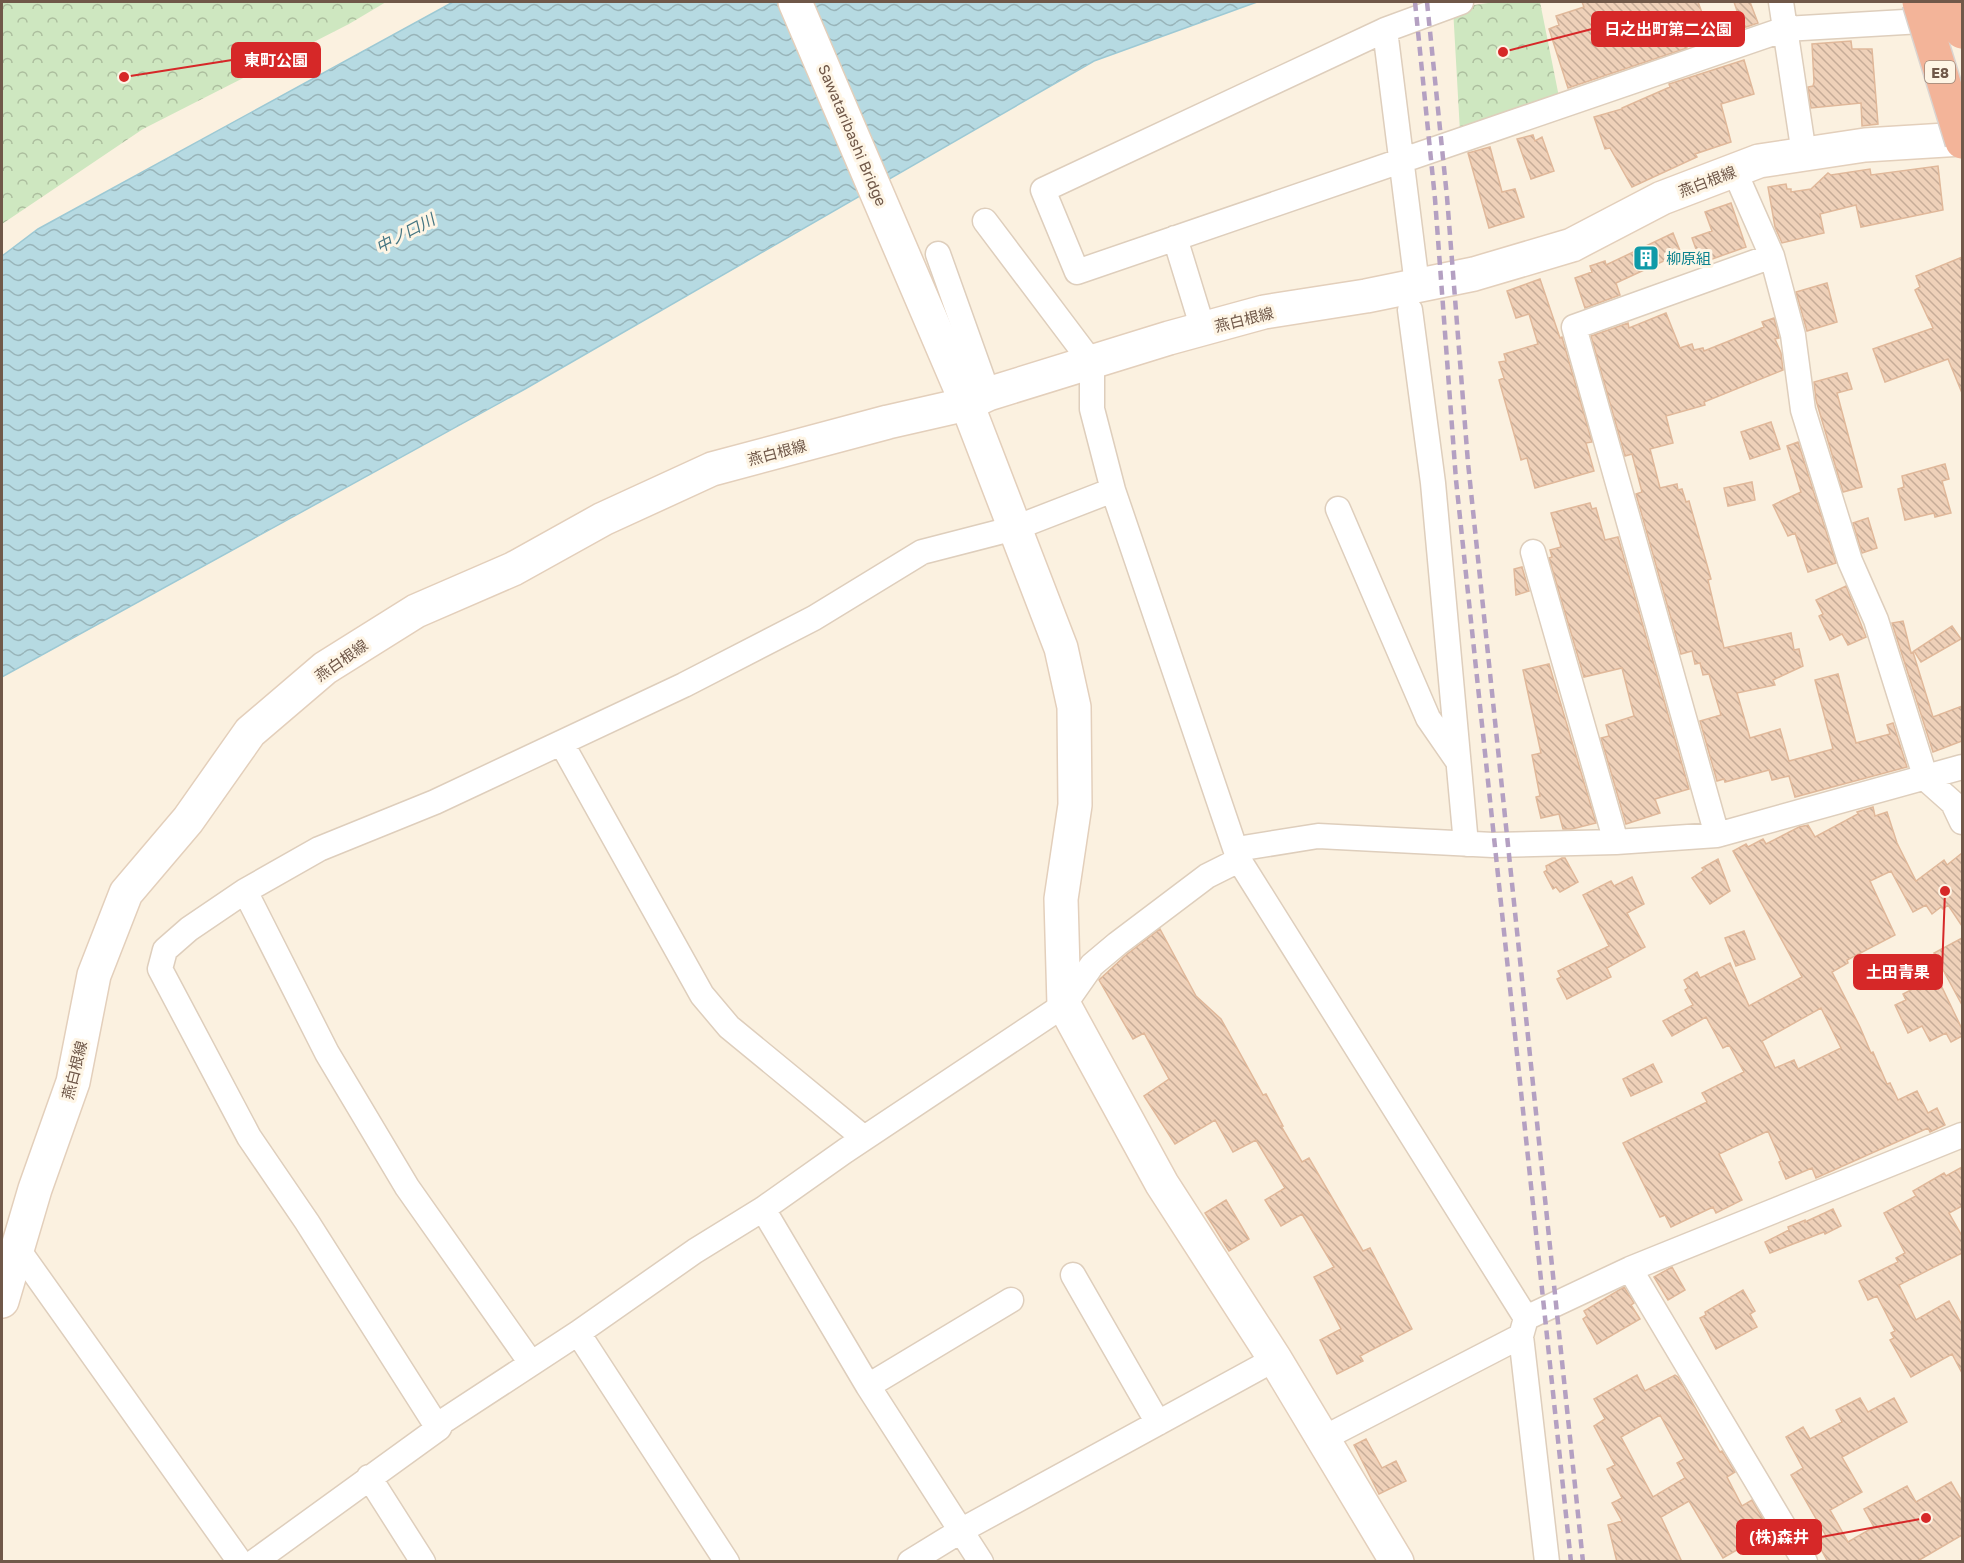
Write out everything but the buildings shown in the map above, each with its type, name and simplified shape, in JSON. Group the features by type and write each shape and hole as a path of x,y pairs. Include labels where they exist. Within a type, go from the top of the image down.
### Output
{"highway":[{"name":"E8","path":"1919,2 1962,140"},
{"path":"1953,2 1962,32"}],"main road":[{"name":"Sawataribashi Bridge","path":"795,2 924,262 978,399 1015,528 1061,648 1074,707 1076,805 1060,899 1064,1005"},
{"name":"燕白根線","path":"2,1301 35,1189 73,1082 94,975 126,893 188,820 250,732 325,668 416,611 513,569 603,519 712,469 978,399 1264,312 1366,296 1414,298 1474,274 1572,245 1662,198 1759,161 1865,145 1962,140"},
{"path":"1064,1005 1162,1184 1275,1359 1397,1562"}],"street":[{"path":"1461,2 1385,30 1042,190 1077,272 1785,29 1888,12 1962,18"},
{"path":"1781,2 1804,154"},
{"path":"1385,30 1401,160 1466,844"},
{"path":"1734,170 1773,256 1793,335 1803,410 1850,561 1876,620 1926,779 1953,803 1962,822"},
{"path":"985,221 1092,363 1092,409 1113,490 1238,854 1524,1327 1547,1562"},
{"path":"1175,238 1203,329"},
{"path":"1717,835 1574,327 1773,256"},
{"path":"438,1428 307,1222 249,1137 160,969 165,950 189,929 245,891 319,849 435,802 684,685 814,618 922,552 1015,528 1113,490"},
{"path":"1338,509 1428,718 1458,762"},
{"path":"1533,552 1616,842"},
{"path":"562,744 702,995 729,1027 864,1138"},
{"path":"254,1562 438,1428 442,1422 578,1333 695,1251 763,1209 864,1138 1064,1005 1092,965 1206,876 1238,854 1318,836 1492,845 1616,842 1717,835 1926,779 1962,767"},
{"path":"245,891 327,1053 407,1186 531,1363"},
{"path":"1322,1438 1630,1269 1962,1135"},
{"path":"763,1209 868,1386 981,1562"},
{"path":"17,1248 240,1562"},
{"path":"1630,1269 1805,1562"},
{"path":"1073,1275 1158,1423"},
{"path":"868,1386 1011,1300"},
{"path":"578,1333 727,1562"},
{"path":"910,1562 962,1530 1275,1359"},
{"path":"369,1478 423,1562"}],"green space":[{"path":"2,2 386,2 349,24 143,129 2,224"},
{"path":"1495,2 1540,2 1559,97 1460,132 1453,8"}],"water":[{"name":"中ノ口川","path":"453,2 1257,2 1094,61 525,389 2,677 2,256 38,229"}],"railway":[{"path":"1415,2 1435,199 1456,480 1571,1562"},
{"path":"1427,2 1447,197 1468,463 1583,1562"}],"place":[{"name":"日之出町第二公園","path":"1503,52"},
{"name":"東町公園","path":"124,77"},
{"name":"柳原組","path":"1646,258"},
{"name":"土田青果","path":"1945,891"},
{"name":"(株)森井","path":"1926,1518"}]}
